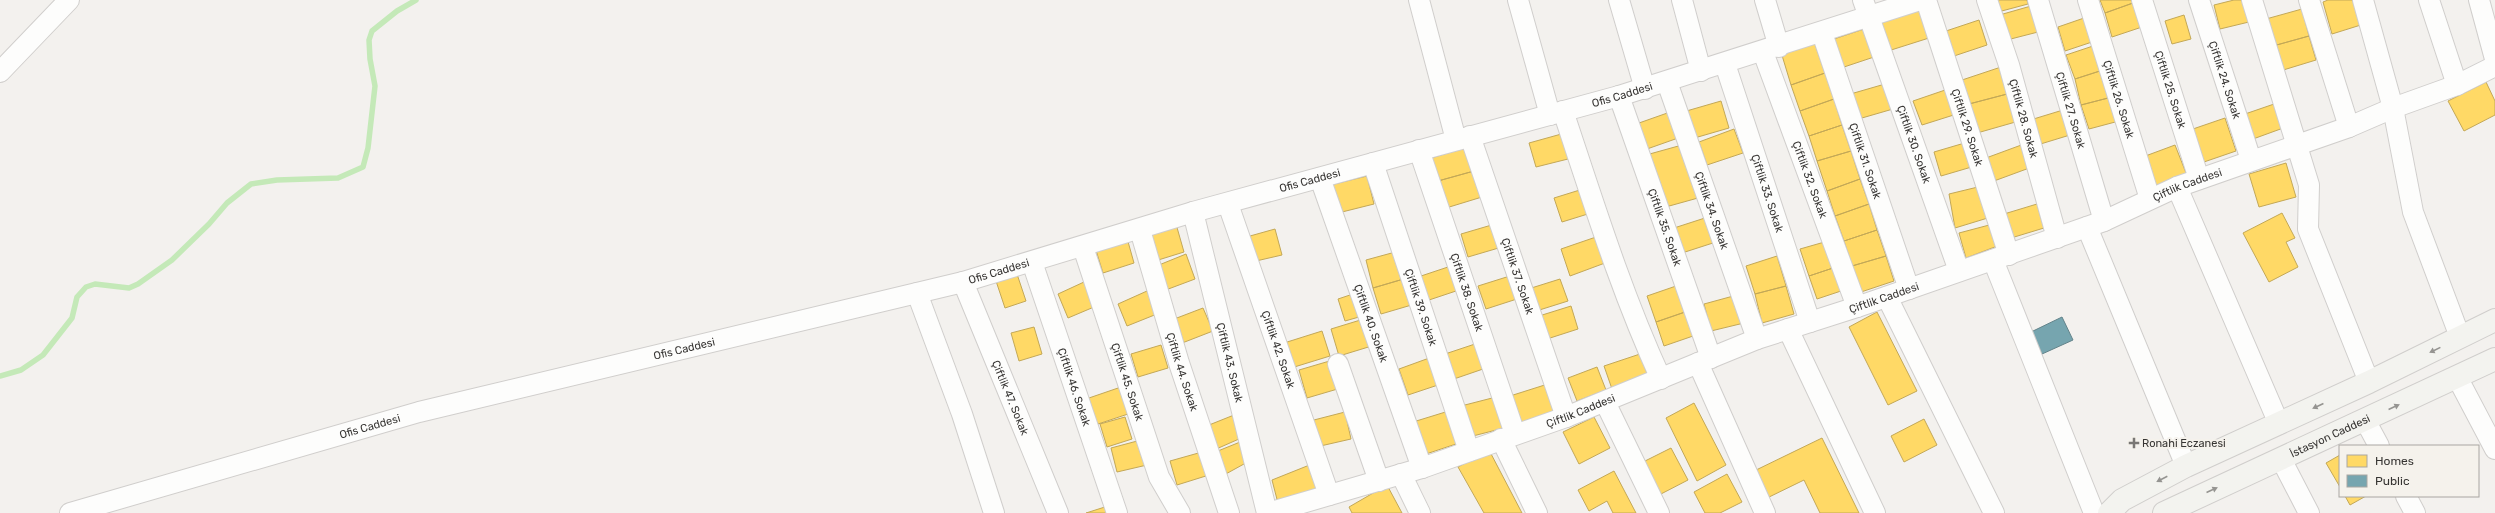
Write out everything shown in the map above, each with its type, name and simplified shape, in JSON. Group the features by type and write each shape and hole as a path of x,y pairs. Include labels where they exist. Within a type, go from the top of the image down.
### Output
{"main road":[{"path":"2109,513 2122,500 2186,466 2369,382 2495,320"},
{"name":"İstasyon Caddesi","path":"2164,513 2189,508 2281,460 2495,359"}],"street":[{"path":"0,72 69,0"},
{"name":"Çiftlik 37. Sokak","path":"1418,0 1463,138 1566,417"},
{"path":"1518,0 1557,113 1642,339 1661,378"},
{"path":"1620,0 1645,89"},
{"path":"1682,0 1701,71"},
{"name":"Çiftlik 32. Sokak","path":"1765,0 1771,49 1857,307"},
{"name":"Ofis Caddesi","path":"70,513 419,412 962,282 1140,230 1194,212 1228,204 1419,150 1645,89 1822,33 1867,8 1920,0"},
{"name":"Çiftlik 29. Sokak","path":"1926,0 2001,257 2094,513"},
{"name":"Çiftlik 28. Sokak","path":"1986,0 2009,65 2057,238"},
{"name":"Çiftlik 27. Sokak","path":"2038,0 2095,224 2186,466"},
{"name":"Çiftlik 26. Sokak","path":"2088,0 2150,199"},
{"name":"Çiftlik 25. Sokak","path":"2142,0 2199,179"},
{"name":"Çiftlik 24. Sokak","path":"2199,0 2251,160"},
{"path":"2252,0 2299,145 2309,185 2308,229 2369,382"},
{"path":"2308,0 2349,127"},
{"path":"2363,0 2393,108 2413,212 2460,337"},
{"path":"2429,0 2457,85"},
{"path":"2479,0 2495,59"},
{"name":"Çiftlik 30. Sokak","path":"1867,8 1959,271"},
{"name":"Çiftlik 31. Sokak","path":"1822,33 1909,289"},
{"name":"Çiftlik 33. Sokak","path":"1725,64 1810,322"},
{"name":"Çiftlik Caddesi","path":"1267,513 1310,507 1329,495 1422,468 1566,417 1757,339 1857,307 2095,224 2177,187 2349,127 2393,108 2457,85 2495,66"},
{"name":"Çiftlik 34. Sokak","path":"1667,82 1757,339"},
{"name":"Çiftlik 35. Sokak","path":"1619,96 1704,360 1765,513"},
{"name":"Çiftlik 38. Sokak","path":"1419,150 1508,437 1537,513"},
{"name":"Çiftlik 39. Sokak","path":"1372,163 1469,451"},
{"name":"Çiftlik 40. Sokak","path":"1320,178 1422,468"},
{"path":"2177,187 2279,424"},
{"name":"Çiftlik 42. Sokak","path":"1228,204 1329,495"},
{"name":"Çiftlik 43. Sokak","path":"1194,212 1267,513"},
{"name":"Çiftlik 44. Sokak","path":"1140,230 1181,370 1229,513"},
{"name":"Çiftlik 45. Sokak","path":"1083,247 1159,477 1180,513"},
{"name":"Çiftlik 46. Sokak","path":"1032,262 1117,513"},
{"name":"Çiftlik 47. Sokak","path":"962,282 1058,513"},
{"path":"917,293 962,414 994,513"},
{"path":"1887,296 1994,513"},
{"path":"1788,329 1875,513"},
{"path":"1338,364 1379,481"},
{"path":"2456,377 2495,449"},
{"path":"1605,402 1659,513"},
{"path":"2365,420 2378,445"},
{"path":"2281,460 2309,513"},
{"path":"1401,474 1420,513"},
{"path":"2407,497 2415,513"}],"building: Homes":[{"path":"1994,0 2027,0 2028,4 1998,12"},
{"path":"2100,0 2132,0 2133,3 2105,13"},
{"path":"2234,0 2247,0 2253,21 2220,29 2214,5"},
{"path":"2328,0 2357,0 2364,24 2332,34 2323,2"},
{"path":"2133,3 2142,27 2112,37 2105,13"},
{"path":"2031,6 2038,32 2003,41 1996,16"},
{"path":"1919,8 1929,38 1888,51 1880,22"},
{"path":"2302,9 2309,36 2273,46 2266,19"},
{"path":"2184,15 2191,39 2172,44 2165,21"},
{"path":"2087,17 2095,41 2065,51 2058,27"},
{"path":"1979,20 1987,45 1954,56 1946,31"},
{"path":"1867,28 1877,56 1841,68 1831,40"},
{"path":"2309,36 2316,60 2280,71 2273,46"},
{"path":"1814,41 1825,73 1791,85 1781,52"},
{"path":"2096,45 2103,70 2075,79 2066,55"},
{"path":"2004,66 2011,93 1969,104 1962,80"},
{"path":"2103,70 2112,97 2081,105 2075,79"},
{"path":"1825,73 1834,99 1800,111 1791,85"},
{"path":"2486,82 2495,101 2495,115 2464,131 2448,101"},
{"path":"1885,84 1893,109 1855,120 1847,95"},
{"path":"1951,88 1960,113 1922,125 1913,101"},
{"path":"2011,93 2019,121 1977,133 1969,104"},
{"path":"2112,97 2119,121 2089,129 2081,105"},
{"path":"1834,99 1842,125 1809,136 1800,111"},
{"path":"1721,101 1729,128 1691,139 1683,112"},
{"path":"2277,103 2286,127 2253,139 2245,114"},
{"path":"2063,110 2070,135 2034,146 2027,121"},
{"path":"1673,111 1681,137 1647,149 1639,123"},
{"path":"2225,118 2236,151 2201,163 2190,130"},
{"path":"1842,125 1851,151 1817,161 1809,136"},
{"path":"1734,129 1743,153 1707,165 1699,142"},
{"path":"1565,133 1572,158 1536,167 1529,143"},
{"path":"1968,142 1975,166 1941,176 1934,152"},
{"path":"2024,144 2032,167 1994,181 1986,158"},
{"path":"1682,145 1698,198 1662,208 1646,155"},
{"path":"2175,145 2188,178 2151,191 2140,158"},
{"path":"1467,147 1474,171 1438,181 1431,158"},
{"path":"1851,151 1860,179 1827,191 1817,161"},
{"path":"2286,163 2296,197 2259,207 2249,174"},
{"path":"1474,171 1482,197 1446,208 1438,181"},
{"path":"1367,176 1374,204 1338,213 1330,185"},
{"path":"1860,179 1869,204 1835,216 1827,191"},
{"path":"1982,186 1991,217 1955,228 1949,194"},
{"path":"1583,189 1591,213 1562,222 1554,198"},
{"path":"1869,204 1877,230 1844,241 1835,216"},
{"path":"2037,204 2044,228 2011,238 2004,214"},
{"path":"2282,213 2295,238 2286,242 2298,267 2269,282 2243,233"},
{"path":"1708,217 1716,242 1682,253 1674,228"},
{"path":"1176,224 1184,252 1155,261 1147,232"},
{"path":"1495,224 1502,247 1468,257 1461,234"},
{"path":"1993,224 2000,245 1966,258 1959,233"},
{"path":"1275,229 1282,255 1256,261 1250,236"},
{"path":"1877,230 1886,256 1852,266 1844,241"},
{"path":"1596,237 1605,263 1570,276 1561,249"},
{"path":"1127,238 1134,263 1103,273 1095,247"},
{"path":"1828,241 1836,267 1809,276 1800,249"},
{"path":"1399,251 1407,278 1373,288 1366,260"},
{"path":"1186,254 1195,279 1163,291 1154,267"},
{"path":"1777,256 1786,286 1755,294 1746,266"},
{"path":"1886,256 1894,281 1861,292 1852,266"},
{"path":"1454,265 1462,289 1426,301 1418,277"},
{"path":"1836,267 1844,290 1817,299 1809,276"},
{"path":"1017,274 1026,301 1005,308 996,281"},
{"path":"1513,275 1520,298 1486,309 1478,286"},
{"path":"1407,278 1415,304 1381,314 1373,288"},
{"path":"1560,279 1568,301 1533,312 1525,290"},
{"path":"1084,282 1094,307 1068,318 1058,294"},
{"path":"1679,285 1688,311 1656,322 1647,296"},
{"path":"1786,286 1794,314 1762,323 1755,294"},
{"path":"1147,291 1157,314 1127,326 1118,304"},
{"path":"1359,292 1366,315 1345,321 1338,299"},
{"path":"1737,295 1744,323 1711,331 1704,304"},
{"path":"1571,306 1578,329 1547,339 1539,316"},
{"path":"1203,308 1213,331 1177,345 1169,321"},
{"path":"1688,311 1696,335 1664,346 1656,322"},
{"path":"1877,312 1917,391 1888,405 1849,327"},
{"path":"1367,318 1375,345 1339,356 1331,329"},
{"path":"1034,327 1042,354 1019,361 1011,333"},
{"path":"1322,331 1330,356 1291,368 1284,343"},
{"path":"1478,343 1486,368 1451,380 1442,355"},
{"path":"1161,345 1168,368 1138,377 1131,354"},
{"path":"1640,354 1648,376 1612,389 1604,366"},
{"path":"1432,357 1441,384 1408,395 1399,369"},
{"path":"1333,360 1341,388 1307,398 1299,370"},
{"path":"1597,367 1606,390 1577,401 1568,378"},
{"path":"1551,383 1560,410 1519,423 1510,396"},
{"path":"1121,387 1131,413 1095,425 1086,399"},
{"path":"1496,397 1504,428 1469,437 1461,406"},
{"path":"1694,403 1726,465 1697,481 1666,418"},
{"path":"1452,410 1462,442 1423,455 1413,422"},
{"path":"1345,412 1351,439 1316,447 1310,421"},
{"path":"1239,413 1248,435 1214,450 1204,427"},
{"path":"1125,417 1132,439 1107,447 1100,424"},
{"path":"1594,417 1610,448 1579,464 1563,432"},
{"path":"1924,419 1937,445 1904,462 1891,436"},
{"path":"1822,438 1859,513 1820,513 1804,480 1765,499 1752,472"},
{"path":"1141,440 1147,465 1117,472 1111,448"},
{"path":"1245,440 1253,459 1224,475 1213,453"},
{"path":"1671,448 1688,480 1659,495 1643,462"},
{"path":"1489,450 1522,513 1484,513 1458,467"},
{"path":"1202,452 1209,475 1177,485 1170,461"},
{"path":"2339,456 2339,485 2326,463"},
{"path":"1312,464 1321,492 1279,507 1272,480"},
{"path":"1614,471 1636,513 1613,513 1607,501 1589,511 1578,490"},
{"path":"1727,474 1742,502 1720,513 1705,513 1694,492"},
{"path":"1387,485 1402,513 1352,513 1349,507"},
{"path":"2346,497 2364,497 2350,505"},
{"path":"1108,506 1110,513 1086,513"}],"building: Public":[{"path":"2062,317 2073,340 2042,354 2031,332"}],"waterway":[{"path":"0,376 21,370 43,355 72,318 77,297 86,287 95,284 129,288 138,284 172,260 209,224 227,203 251,184 277,180 338,178 363,167 368,148 375,86 370,59 369,40 372,31 397,11 416,0"}],"place":[{"name":"Ronahi Eczanesi","path":"2134,443"}]}
